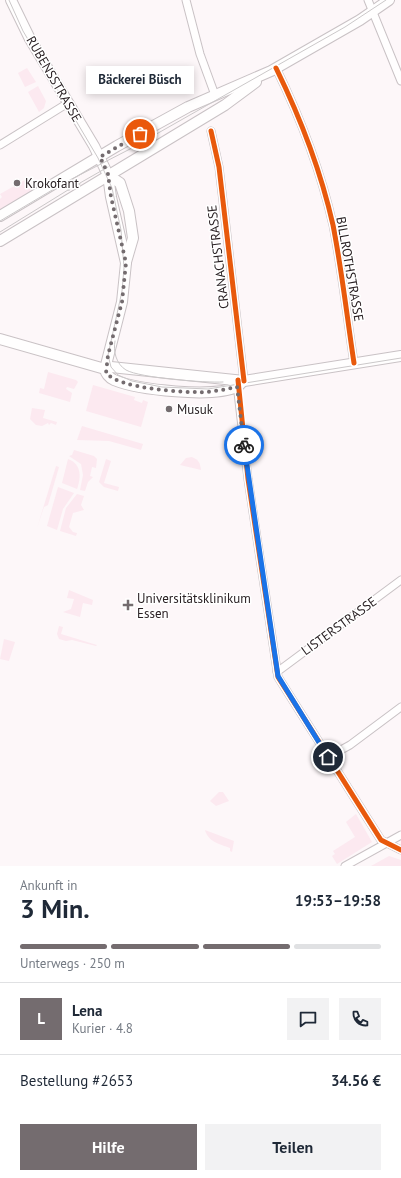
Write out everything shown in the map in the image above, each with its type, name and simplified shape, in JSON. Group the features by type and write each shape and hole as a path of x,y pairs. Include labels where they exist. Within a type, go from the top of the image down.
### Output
{"main road":[{"name":"RUBENSSTRASSE","path":"11,0 30,39 100,157 108,174"},
{"path":"0,241 108,174 225,105 274,70 389,0"},
{"path":"0,216 188,107 274,70"},
{"path":"108,174 111,197 126,263"},
{"path":"108,174 120,183 128,211 133,238 126,263 122,302 105,369 106,373 113,380 156,389 208,392 240,382 401,356"},
{"path":"0,339 105,369 111,367 240,382"}],"street":[{"path":"186,0 200,54 215,95"},
{"path":"368,0 401,81"},
{"name":"BILLROTHSTRASSE","path":"274,70 310,152 328,206 340,262 354,363"},
{"path":"0,144 68,103"},
{"name":"CRANACHSTRASSE","path":"211,131 219,167 248,479 278,677 381,840 387,844"},
{"name":"LISTERSTRASSE","path":"277,672 401,580"},
{"path":"328,757 350,745 401,708"},
{"path":"345,866 401,835"},
{"path":"387,844 401,850"}],"shaded area":[{"path":"27,68 36,82 25,87 18,73"},
{"path":"38,86 46,101 44,108 39,112 28,92"},
{"path":"25,180 31,191 0,210 0,199 2,197 0,194"},
{"path":"48,372 76,380 78,382 74,389 67,387 66,389 72,393 70,402 39,393 40,388 44,389"},
{"path":"93,385 135,397 134,400 142,403 143,400 148,402 141,427 86,411"},
{"path":"32,408 45,410 43,418 57,422 56,425 51,423 49,425 48,423 42,426 36,425 30,419"},
{"path":"82,426 143,444 141,450 109,441 77,440"},
{"path":"74,450 94,456 97,459 96,468 92,467 90,476 93,477 88,482 85,491 80,490 83,475 81,464 69,456 72,455"},
{"path":"192,457 199,462 201,470 180,465 186,458"},
{"path":"68,459 73,461 78,468 80,476 77,489 62,483"},
{"path":"106,459 111,461 104,483 119,487 118,491 104,487 99,482"},
{"path":"56,466 59,467 48,505 44,507 37,528"},
{"path":"58,487 74,493 63,509 57,530 47,526"},
{"path":"77,494 84,496 81,505 84,510 73,513 69,527 73,532 77,533 76,536 60,531 66,508"},
{"path":"69,590 93,600 92,605 83,603 80,617 63,612 71,609 74,599 67,598"},
{"path":"59,626 63,627 61,634 97,645 59,639 57,634"},
{"path":"4,639 15,642 9,661 0,659"},
{"path":"219,792 223,792 229,801 216,806 210,801"},
{"path":"356,814 372,842 337,864 332,856 335,854 333,851 355,837 346,822"},
{"path":"205,830 234,841 232,852 230,851 230,848 218,844 212,840"},
{"path":"389,856 401,860 401,866 371,866"}],"tram line":[{"path":"9,0 23,31 98,158 112,188 121,230 124,268 122,291 108,355 111,367 118,375 132,381 162,387 208,389 401,358"},
{"path":"0,221 64,183 130,149 345,27 386,0"},
{"path":"80,183 108,167"},
{"path":"0,232 68,190"},
{"path":"115,341 114,349 118,361 126,370 133,373 173,379 223,382"}],"railway":[{"path":"68,190 80,183"}],"cycle path":[{"path":"276,68 309,145 328,205 339,260 354,363"},
{"path":"211,131 219,167 244,381"},
{"path":"238,380 248,479 278,677 381,840 401,850"}],"way so far":[{"path":"140,134 100,157 108,174 111,197 126,263 122,302 111,349 108,355 105,369 106,373 113,380 156,389 208,392 237,387 244,445"}],"place":[{"name":"Bäckerei Büsch","path":"140,134"},
{"name":"Krokofant","path":"17,183"},
{"name":"Musuk","path":"169,409"},
{"name":"Universitätsklinikum Essen","path":"128,605"}],"route":[{"path":"244,445 278,677 328,757"}]}
